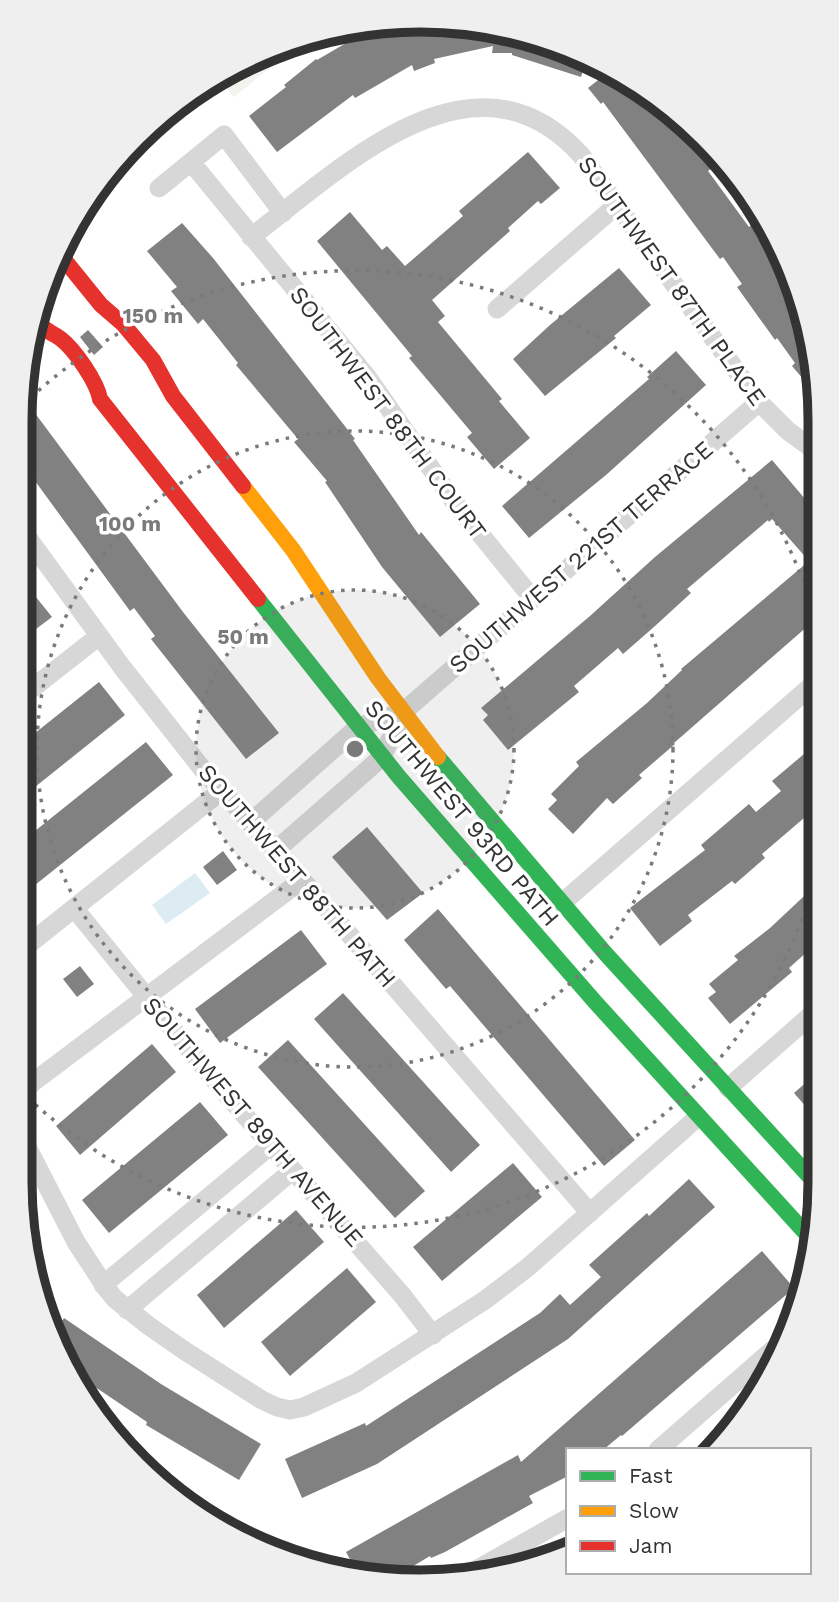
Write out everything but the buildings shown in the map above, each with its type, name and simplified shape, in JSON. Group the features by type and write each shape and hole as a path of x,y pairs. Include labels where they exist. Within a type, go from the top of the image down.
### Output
{"street":[{"name":"SOUTHWEST 87TH PLACE","path":"283,213 369,146 423,120 476,108 526,114 548,125 570,142 618,204 759,402 782,426 808,445"},
{"path":"159,188 224,135 283,213 251,237"},
{"name":"SOUTHWEST 88TH COURT","path":"191,162 376,389 455,503 533,599"},
{"path":"497,309 618,204"},
{"name":"SOUTHWEST 93RD PATH","path":"66,261 101,305 110,333 142,369 173,396 293,550 403,712 562,903 808,1175"},
{"name":"SOUTHWEST 93RD PATH","path":"43,327 61,340 92,377 98,386 100,399 382,757 502,897 804,1232"},
{"name":"SOUTHWEST 221ST TERRACE","path":"250,823 358,727 403,712 759,402"},
{"name":"SOUTHWEST 88TH PATH","path":"31,542 99,636 221,791 302,880 590,1213"},
{"path":"31,689 99,636"},
{"path":"562,903 808,689"},
{"name":"SOUTHWEST 221ST TERRACE","path":"275,850 382,757 403,712"},
{"path":"31,942 221,791"},
{"path":"31,1084 302,880"},
{"name":"SOUTHWEST 89TH AVENUE","path":"74,908 270,1146 402,1295 433,1335"},
{"path":"728,1088 808,1018"},
{"path":"31,1154 76,1242 103,1285 127,1310 168,1341 277,1408 286,1410 304,1407 356,1383 504,1286 698,1117"},
{"path":"103,1285 270,1146"},
{"path":"127,1310 292,1171"},
{"path":"661,1448 752,1381"},
{"path":"486,1564 566,1519"}],"shaded area":[{"path":"285,56 234,97 224,84"},
{"path":"195,873 210,893 166,924 152,905"},
{"path":"220,1516 284,1545 271,1541"}],"traffic: fast":[{"path":"258,599 399,777 596,1003 804,1232"},
{"path":"438,757 605,953 808,1175"}],"traffic: slow":[{"path":"243,486 293,550 378,678 438,757"}],"traffic: jam":[{"path":"66,261 101,305 123,324 153,360 173,396 243,486"},
{"path":"43,327 67,344 79,358 95,384 100,399 258,599"}]}
